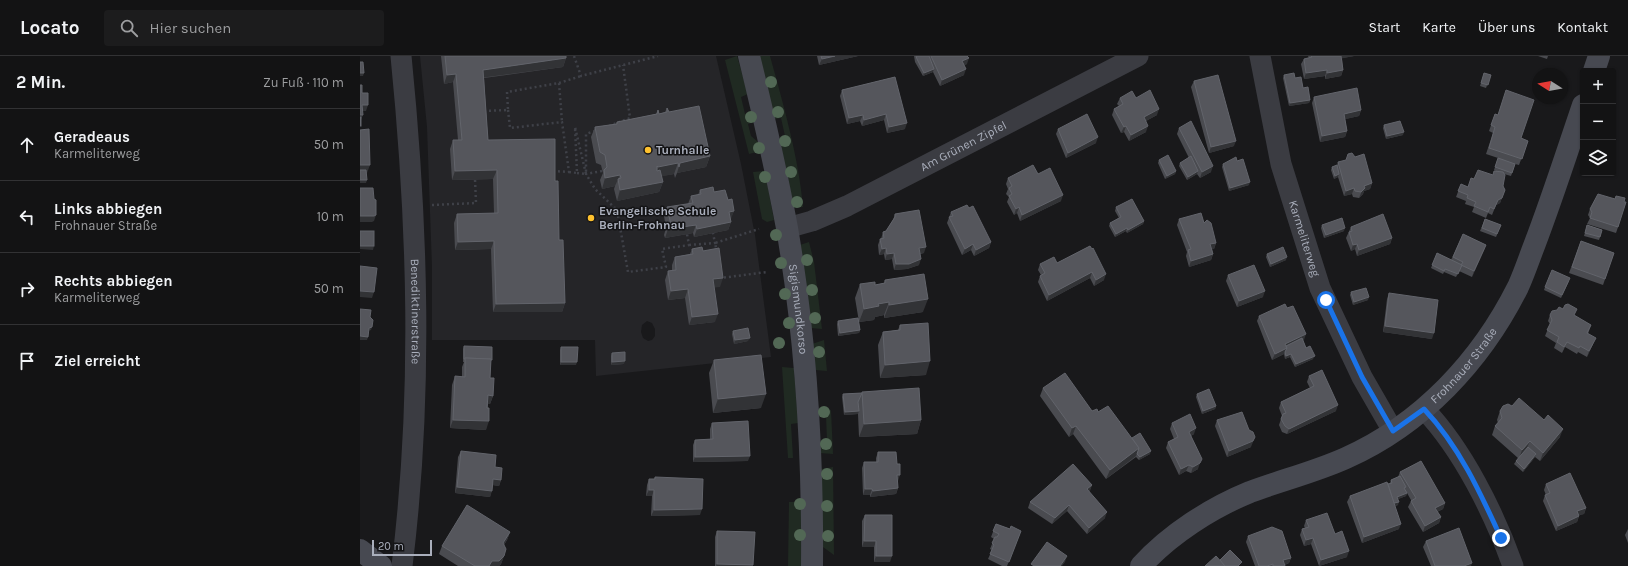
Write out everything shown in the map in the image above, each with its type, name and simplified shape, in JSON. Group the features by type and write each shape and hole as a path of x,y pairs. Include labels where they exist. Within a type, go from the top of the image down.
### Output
{"street":[{"name":"Benediktinerstraße","path":"401,56 411,154 417,329 414,430 402,566"},
{"name":"Sigismundkorso","path":"749,56 771,148 787,228 802,336 812,469 812,566"},
{"name":"Am Grünen Zipfel","path":"787,228 812,221 847,206 1138,56"},
{"name":"Karmeliterweg","path":"1260,56 1281,164 1320,288 1362,377 1393,431"},
{"path":"1595,68 1599,56"},
{"name":"Frohnauer Straße","path":"1142,566 1175,536 1208,513 1250,492 1298,477 1346,458 1375,444 1424,409 1466,368 1489,336 1518,286 1550,204 1580,114"},
{"path":"1424,409 1448,438 1482,496 1513,566"},
{"path":"360,550 382,566"}],"path":[{"path":"574,56 582,76"},
{"path":"562,122 510,128 507,92 559,83 658,56"},
{"path":"608,126 630,118 622,65"},
{"path":"559,83 562,122 569,172"},
{"path":"483,112 508,110"},
{"path":"577,173 575,128 586,174 595,189 617,210 628,272 666,267 662,249 715,243 759,229"},
{"path":"586,174 586,134 601,129"},
{"path":"552,171 586,174 602,171"},
{"path":"426,206 476,203 475,179"},
{"path":"713,233 718,257"},
{"path":"687,234 689,245"},
{"path":"720,271 721,278 767,272"}],"shaded area":[{"name":"Evangelische Schule Berlin-Frohnau","path":"420,56 716,56 741,164 755,235 771,357 596,376 595,340 432,340 432,267 427,127","holes":["647,321 652,323 655,329 655,336 652,340 648,341 643,338 641,332 642,325"]},
{"path":"737,56 748,94 741,97 745,114 752,112 754,122 748,124 751,136 758,142 761,151 749,154 725,60"},
{"path":"758,56 770,56 794,151 803,207 794,208 779,139 785,136 781,118 774,119"},
{"path":"765,171 774,220 767,222 762,219 753,172"},
{"path":"809,242 814,262 822,329 811,328 800,245"},
{"path":"824,340 827,371 815,370 812,344"},
{"path":"782,367 794,368 798,423 791,424 793,458 788,458"},
{"path":"831,410 833,454 820,453 820,442 827,441 826,416 819,417 818,412"},
{"path":"833,467 834,555 823,547 821,469"},
{"path":"789,502 802,502 801,566 788,566"}],"building":[{"path":"445,56 566,56 566,58 483,70 488,140 555,139 555,181 558,181 559,240 563,240 565,303 496,304 494,241 458,242 457,214 498,213 497,170 455,171 453,140 462,140 456,74 447,75"},
{"path":"821,56 835,56 822,59"},
{"path":"916,56 929,56 934,69 924,73"},
{"path":"931,56 967,56 969,58 962,61 966,69 942,80"},
{"path":"1311,56 1341,56 1343,70 1327,73 1327,70 1306,73 1304,59 1312,57"},
{"path":"360,62 363,62 364,73 360,73"},
{"path":"1294,73 1295,78 1301,77 1303,88 1308,87 1310,100 1290,103 1284,75"},
{"path":"1484,73 1491,75 1488,85 1481,83"},
{"path":"1218,75 1236,141 1211,147 1194,81"},
{"path":"895,77 907,123 889,127 886,114 864,120 863,115 849,118 842,90"},
{"path":"360,85 362,85 362,93 368,93 368,105 362,105 363,115 360,115"},
{"path":"1357,88 1361,110 1344,114 1347,131 1322,136 1314,97"},
{"path":"1150,90 1159,109 1144,117 1148,126 1131,135 1126,126 1124,127 1114,109 1123,104 1120,98 1132,91 1136,98"},
{"path":"1506,90 1532,99 1533,104 1521,138 1528,141 1522,159 1489,148 1495,127 1491,125 1495,114 1498,115"},
{"name":"Turnhalle","path":"699,106 710,156 680,163 679,167 678,163 657,166 657,171 660,170 663,182 620,190 618,179 621,178 620,175 605,178 604,170 607,167 605,155 600,152 595,127 617,124 617,122 657,114 658,110 659,114 667,112 667,108 669,112"},
{"path":"1087,114 1098,137 1068,153 1058,129"},
{"path":"1191,121 1213,166 1202,172 1179,128"},
{"path":"1400,121 1404,132 1387,136 1384,125"},
{"path":"369,129 370,165 360,165 360,130"},
{"path":"1352,153 1355,157 1364,154 1372,183 1364,186 1365,188 1361,192 1355,191 1354,188 1346,191 1338,162 1346,160 1348,154"},
{"path":"1168,155 1176,171 1167,176 1159,160"},
{"path":"1191,156 1198,171 1188,177 1180,163"},
{"path":"1236,157 1237,161 1243,159 1250,182 1230,188 1223,164"},
{"path":"1498,158 1515,164 1512,173 1495,167"},
{"path":"1033,165 1038,174 1050,168 1063,195 1022,215 1019,207 1016,209 1009,196 1012,194 1009,188 1012,186 1008,178"},
{"path":"1337,165 1339,174 1335,176 1332,167"},
{"path":"360,170 366,170 367,180 360,180"},
{"path":"1478,170 1493,175 1494,171 1503,172 1505,175 1503,186 1505,190 1502,198 1498,200 1494,209 1490,207 1488,212 1474,206 1476,202 1467,198 1468,195 1458,191 1461,184 1468,187 1471,178 1474,179"},
{"path":"713,187 714,192 725,190 728,200 732,199 734,211 729,212 731,222 697,229 696,225 668,229 667,226 671,225 667,207 693,203 691,196 701,194 700,190"},
{"path":"360,188 373,188 374,199 376,200 376,215 360,216"},
{"path":"1598,194 1615,199 1616,196 1625,198 1624,202 1626,202 1618,227 1590,218 1592,212 1590,209"},
{"path":"1132,199 1144,221 1128,230 1127,228 1116,234 1110,223 1121,217 1116,207"},
{"path":"967,205 969,208 973,206 991,242 976,250 973,244 965,249 949,217 953,216 951,212"},
{"path":"919,210 926,247 919,248 921,259 909,264 896,264 894,253 887,254 886,248 882,249 880,239 884,238 883,232 886,231 895,217 895,214"},
{"path":"1201,213 1204,223 1207,220 1211,223 1216,243 1210,244 1213,254 1191,261 1188,250 1191,249 1179,219"},
{"path":"1383,214 1392,238 1359,250 1357,244 1353,245 1349,232 1352,231 1351,227"},
{"path":"1342,218 1345,228 1326,235 1322,225"},
{"path":"1485,219 1501,225 1497,234 1482,228"},
{"path":"1587,225 1602,230 1600,237 1585,233"},
{"path":"360,231 374,231 374,246 360,246"},
{"path":"1463,234 1486,245 1474,271 1461,265 1463,262 1453,257"},
{"path":"1581,241 1614,253 1605,279 1572,267"},
{"path":"1090,246 1092,249 1093,248 1106,274 1096,280 1092,272 1049,295 1040,276 1045,273 1040,264 1054,257 1057,263"},
{"path":"702,247 703,251 719,248 723,278 713,279 718,314 692,317 688,289 671,291 668,271 676,270 675,257 693,254 692,249"},
{"path":"1283,247 1287,257 1271,264 1267,254"},
{"path":"1437,253 1462,265 1458,274 1445,269 1444,271 1432,265"},
{"path":"1254,265 1265,291 1239,301 1228,275"},
{"path":"360,266 377,268 374,292 360,291"},
{"path":"1552,270 1570,278 1562,295 1545,287"},
{"path":"924,274 928,299 889,305 889,302 864,309 860,284 875,282 875,285 885,283 885,280"},
{"path":"1366,288 1369,297 1354,302 1351,292"},
{"path":"1389,293 1438,300 1434,333 1385,326"},
{"path":"1285,304 1287,308 1293,306 1306,334 1285,344 1287,348 1275,354 1259,316"},
{"path":"1568,304 1577,309 1574,315 1591,325 1587,333 1596,338 1589,351 1580,346 1579,348 1567,342 1564,347 1557,342 1559,337 1547,330 1552,320 1550,315 1552,311 1557,310 1559,307 1563,309 1565,305"},
{"path":"360,309 371,310 370,317 373,320 372,327 369,328 368,337 360,336"},
{"path":"858,318 860,330 840,333 838,321"},
{"path":"928,323 930,361 885,365 883,332 900,330 900,325"},
{"path":"748,328 750,338 735,340 733,331"},
{"path":"1302,338 1306,348 1310,346 1315,356 1296,364 1291,354 1286,356 1286,346"},
{"path":"464,346 492,347 492,360 464,359"},
{"path":"561,347 578,347 577,362 561,362"},
{"path":"625,352 625,361 612,362 612,353"},
{"path":"761,355 766,394 718,399 714,360"},
{"path":"465,358 491,359 490,378 494,378 493,396 488,395 487,408 489,408 489,421 453,420 455,376 465,377"},
{"path":"1322,370 1338,405 1289,429 1285,426 1281,419 1283,414 1286,413 1281,402 1314,386 1309,376"},
{"path":"1065,373 1092,411 1097,409 1098,412 1108,406 1139,448 1110,470 1076,426 1072,428 1043,388"},
{"path":"919,388 921,420 864,424 862,392"},
{"path":"1209,389 1216,406 1203,411 1197,394"},
{"path":"862,393 858,402 859,411 845,412 843,394"},
{"path":"1519,398 1544,420 1548,415 1563,429 1543,453 1530,441 1522,450 1495,426 1502,418 1500,411 1503,406 1508,404 1512,406"},
{"path":"1242,412 1249,430 1253,432 1255,437 1253,441 1229,451 1217,420"},
{"path":"1190,414 1196,428 1189,432 1202,459 1200,463 1193,467 1189,465 1181,469 1168,442 1178,437 1172,423"},
{"path":"748,421 750,456 695,457 695,440 713,439 712,423"},
{"path":"1140,433 1151,451 1140,457 1137,454 1139,448 1132,438"},
{"path":"1528,447 1536,454 1524,469 1516,461"},
{"path":"461,451 496,455 495,467 502,468 501,480 493,479 492,491 457,487"},
{"path":"878,452 896,452 897,464 900,464 900,475 897,475 898,488 873,491 872,489 865,489 864,462 878,462"},
{"path":"1421,461 1445,503 1435,508 1441,517 1425,526 1411,501 1416,498 1400,472"},
{"path":"1073,464 1092,485 1087,489 1107,512 1089,528 1069,505 1055,518 1030,502"},
{"path":"1570,473 1586,508 1577,511 1579,516 1558,526 1545,495 1550,493 1546,484"},
{"path":"1400,476 1406,487 1404,488 1407,493 1397,497 1399,502 1394,503 1388,484 1392,483 1391,480"},
{"path":"655,477 703,479 702,509 654,510 654,490 649,490 649,479 655,479"},
{"path":"1387,482 1401,524 1364,537 1350,496"},
{"path":"467,505 510,532 503,543 506,549 504,556 499,561 492,561 489,566 475,566 442,546"},
{"path":"1327,513 1335,534 1342,531 1349,551 1321,560 1313,538 1306,540 1302,529 1309,527 1306,520"},
{"path":"865,515 892,515 892,556 876,556 876,541 864,541"},
{"path":"996,524 1010,529 1011,526 1021,531 1009,562 990,554 994,545 992,543 995,537 999,534 993,531"},
{"path":"1272,527 1282,531 1291,558 1283,560 1285,566 1273,566 1273,564 1259,566 1248,536"},
{"path":"1459,528 1472,563 1464,566 1435,566 1426,541"},
{"path":"717,531 755,532 753,565 717,564"},
{"path":"1047,542 1067,556 1060,566 1034,566 1031,564"},
{"path":"1230,550 1242,562 1238,566 1225,566 1220,560"},
{"path":"1216,556 1225,566 1205,566"}],"place":[{"name":"Turnhalle","path":"648,150"},
{"name":"Evangelische Schule Berlin-Frohnau","path":"591,218"}],"route":[{"path":"1326,300 1362,377 1393,431 1424,409 1448,438 1482,496 1501,538"}]}
